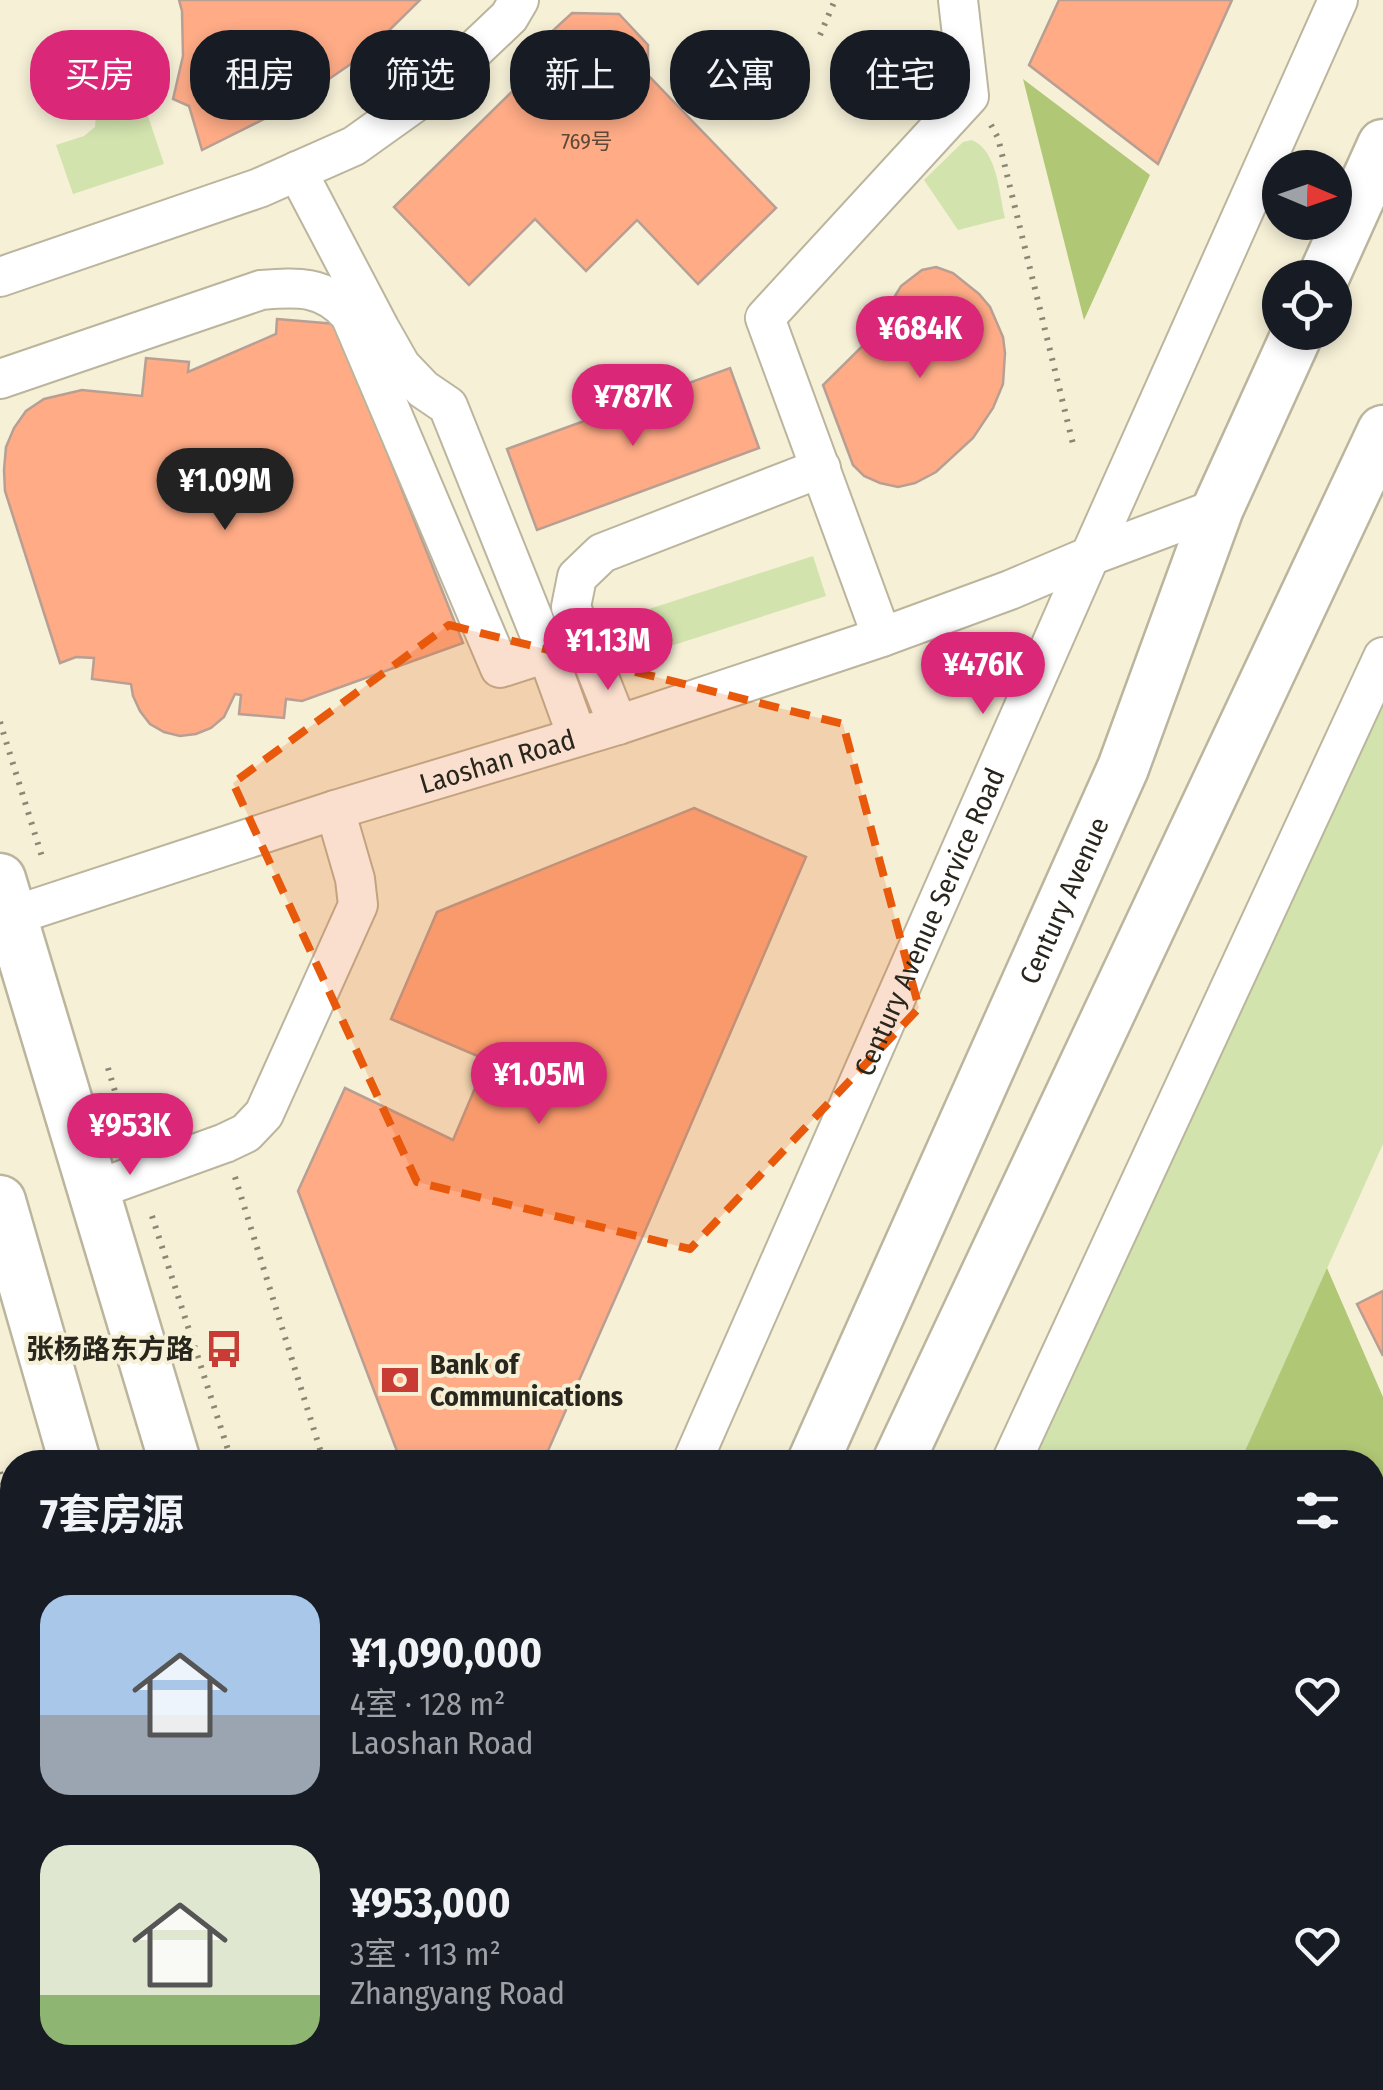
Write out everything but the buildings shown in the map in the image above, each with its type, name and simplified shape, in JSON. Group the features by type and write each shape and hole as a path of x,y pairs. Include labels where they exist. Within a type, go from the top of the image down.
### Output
{"main road":[{"path":"1331,260 1383,145"},
{"name":"Century Avenue","path":"818,1450 1123,768 1218,508 1290,350"},
{"path":"904,1450 1383,431"},
{"path":"4,905 171,1450"},
{"path":"0,1201 72,1450"}],"street":[{"path":"0,278 260,188 354,146 431,90 509,16 519,0"},
{"path":"958,0 961,30"},
{"name":"Century Avenue Service Road","path":"697,1450 1338,0"},
{"path":"882,636 765,318 947,120"},
{"path":"297,171 401,366 423,389 448,406 578,736"},
{"path":"0,379 261,290 296,288 325,294 350,315 500,668 547,654"},
{"path":"618,725 571,607 577,577 602,554 821,468"},
{"path":"1157,911 1383,473"},
{"name":"Laoshan Road","path":"4,905 618,725 1010,590 1218,508"},
{"path":"1016,1450 1383,656"},
{"path":"92,1191 225,1143 246,1133 264,1114 358,905 335,810"}],"path":[{"path":"820,36 835,0"},
{"path":"970,97 998,138 1073,444"},
{"path":"225,1143 320,1450"}],"highlighted area":[{"path":"449,625 843,724 919,1008 690,1249 417,1182 233,783"}],"green space":[{"path":"1023,79 1150,175 1084,320"},
{"path":"96,120 149,120 164,164 73,194 56,145 84,136 95,127"},
{"path":"972,140 992,163 1005,218 958,230 924,180 963,142"},
{"path":"813,556 826,596 621,662 609,622"},
{"path":"1383,706 1383,1144 1245,1450 1035,1450"},
{"path":"1327,1268 1383,1397 1383,1450 1245,1450"}],"place":[{"name":"张杨路东方路","path":"224,1349"},
{"name":"Bank of Communications","path":"400,1380"}]}
